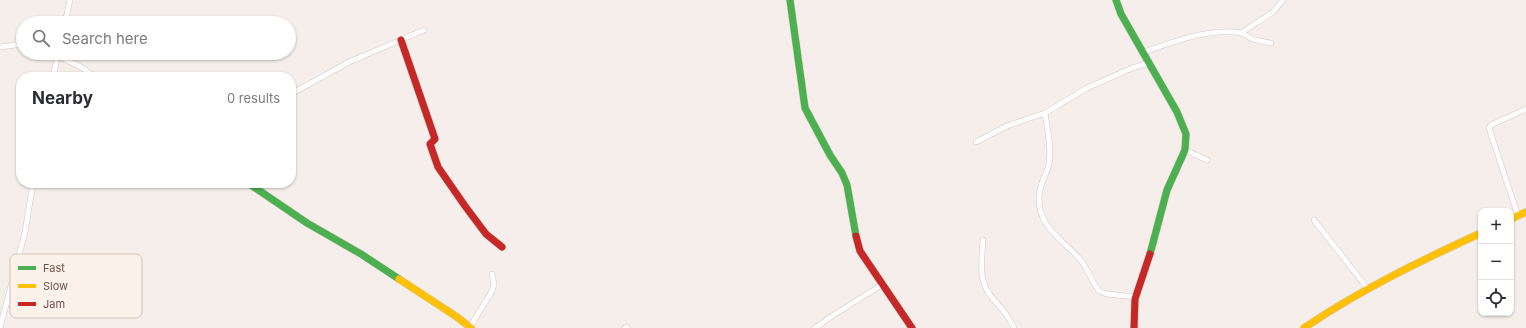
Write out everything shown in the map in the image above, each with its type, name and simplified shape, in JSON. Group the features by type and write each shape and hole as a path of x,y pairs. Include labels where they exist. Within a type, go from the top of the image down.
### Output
{"street":[{"path":"67,16 70,0"},
{"path":"790,0 805,108 847,185 860,251 912,328"},
{"path":"1116,0 1121,14 1144,52 1185,129 1186,142 1185,150 1167,190 1148,263 1136,297 1134,328"},
{"path":"1240,33 1273,12 1283,0"},
{"path":"296,91 349,62 424,30"},
{"path":"1144,52 1181,40 1217,33 1240,33 1253,39 1271,43"},
{"path":"401,40 435,139 430,144 432,153 438,163 438,167 486,234 502,247"},
{"path":"0,47 16,45"},
{"path":"55,72 57,60"},
{"path":"68,60 88,72"},
{"path":"976,142 1007,126 1045,112 1078,92 1132,68 1149,63"},
{"path":"1526,109 1491,125 1489,128 1515,218 1526,212"},
{"path":"1045,112 1049,160 1039,191 1038,200 1044,222 1056,236 1071,249 1090,274 1099,291 1107,294 1136,297"},
{"path":"1185,150 1207,160"},
{"path":"20,254 32,188"},
{"path":"255,188 307,223 368,258 471,328 492,291 494,284 492,274"},
{"path":"1314,220 1368,288"},
{"path":"1304,328 1368,288 1478,234"},
{"path":"983,240 981,261 983,281 990,294 1008,316 1014,328"},
{"path":"815,328 883,284"},
{"path":"0,328 10,293"},
{"path":"0,304 8,301"}],"traffic: fast":[{"path":"790,0 805,108 830,155 842,173 847,185 856,236"},
{"path":"1116,0 1121,14 1177,112 1186,134 1185,150 1167,190 1150,254"},
{"path":"255,188 307,223 361,254 399,279"}],"traffic: slow":[{"path":"1514,218 1526,212"},
{"path":"1304,328 1347,301 1391,277 1435,254 1478,234"},
{"path":"399,279 457,317 471,328"}],"traffic: jam":[{"path":"401,40 435,139 430,144 438,167 486,234 502,247"},
{"path":"856,236 860,251 912,328"},
{"path":"1134,328 1135,299 1150,254"}]}
